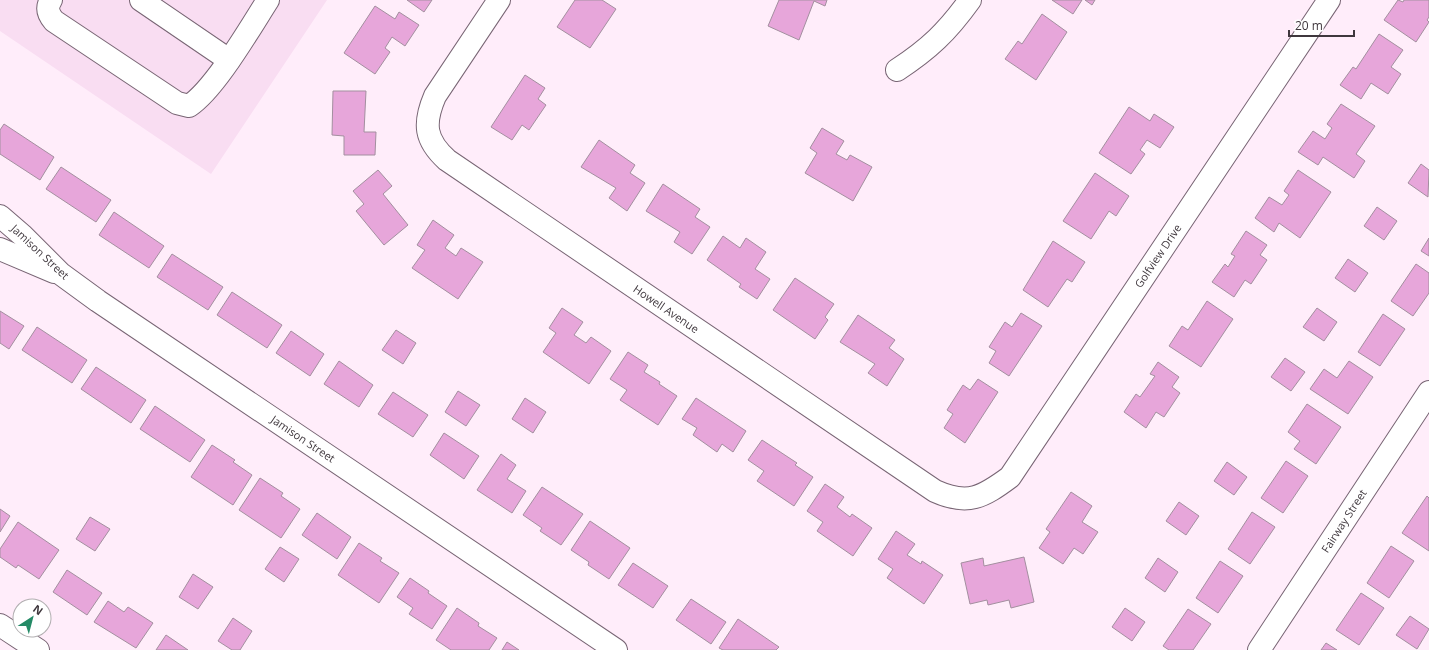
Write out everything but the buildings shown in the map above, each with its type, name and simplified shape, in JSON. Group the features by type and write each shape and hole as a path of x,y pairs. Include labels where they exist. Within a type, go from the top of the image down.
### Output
{"street":[{"path":"51,0 48,13 54,21 176,103 189,106 199,99 228,60 268,0"},
{"path":"141,0 228,60"},
{"name":"Howell Avenue","path":"499,0 435,96 428,113 427,125 430,140 436,150 447,160 935,491 949,497 967,499 975,498"},
{"path":"897,70 923,53 942,36 970,0"},
{"name":"Golfview Drive","path":"975,498 988,494 1010,478 1329,0"},
{"name":"Jamison Street","path":"0,216 22,235 61,274 111,310 616,650"},
{"path":"0,249 61,274"},
{"name":"Fairway Street","path":"1259,650 1429,392"},
{"path":"0,625 38,650"}],"shaded area":[{"path":"0,0 327,0 211,174 0,31"}]}
